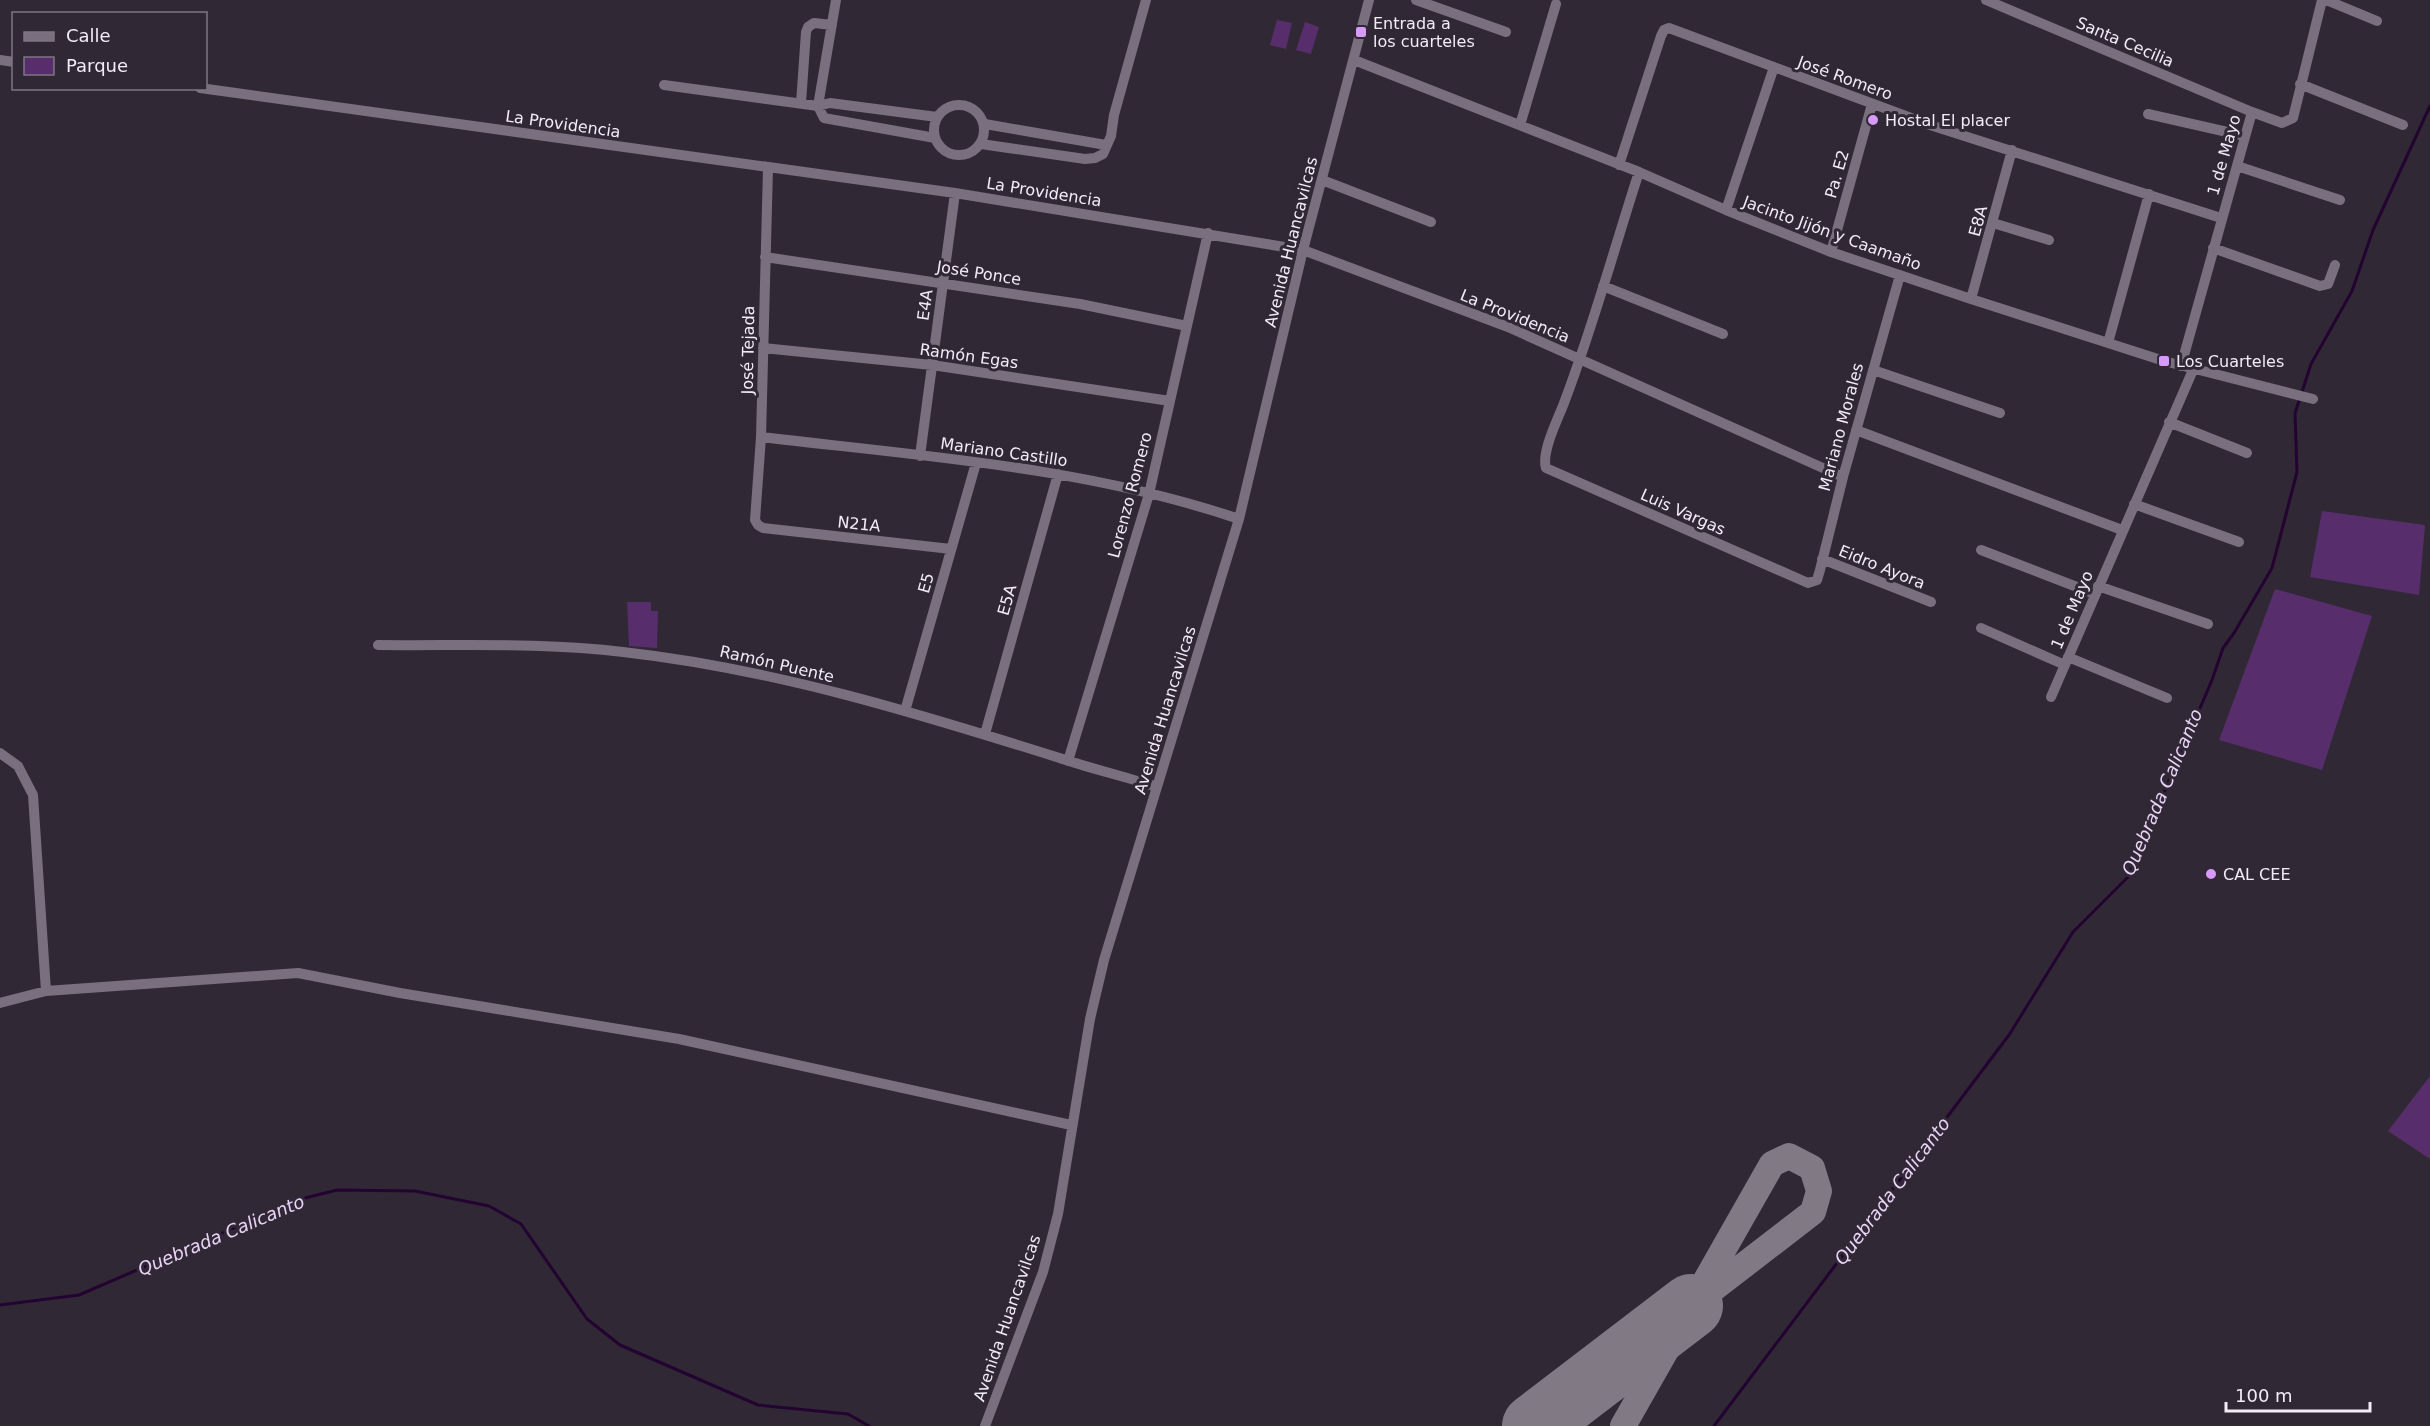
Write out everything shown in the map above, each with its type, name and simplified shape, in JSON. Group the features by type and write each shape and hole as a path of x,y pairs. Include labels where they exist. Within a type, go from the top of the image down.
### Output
{"street":[{"path":"836,0 818,106 825,118 935,138"},
{"path":"981,144 1085,159 1103,154 1111,136 1114,115 1146,0"},
{"name":"Avenida Huancavilcas","path":"985,1426 1043,1272 1058,1214 1090,1019 1104,960 1239,519 1303,250 1369,0"},
{"path":"1416,0 1506,32"},
{"name":"Santa Cecilia","path":"1986,0 2252,112"},
{"path":"2324,0 2377,21"},
{"name":"1 de Mayo","path":"2181,366 2252,112 2282,123 2290,121 2324,0"},
{"path":"1520,125 1556,4"},
{"path":"801,103 806,32 808,27 814,23 832,25"},
{"name":"José Romero","path":"1619,165 1664,30 1669,28 1872,104 2221,218"},
{"name":"Jacinto Jijón y Caamaño","path":"1354,60 1639,172 1831,252 2193,370 2308,398"},
{"path":"1726,210 1774,68"},
{"path":"2300,84 2403,125"},
{"path":"664,85 818,106 830,103 937,117"},
{"name":"La Providencia","path":"207,89 955,193 1303,250 1508,327 1843,477"},
{"name":"Pa. E2","path":"1831,252 1872,104"},
{"path":"953,105 973,108 980,115 984,124 985,135 981,144 974,151 965,154 956,155 947,152 935,138 934,127 937,117 953,105"},
{"path":"2148,114 2245,136"},
{"path":"984,124 1106,145"},
{"name":"E8A","path":"1971,299 2012,150"},
{"path":"2237,166 2340,200"},
{"name":"José Tejada","path":"763,528 755,520 761,436 768,168"},
{"path":"1580,360 1639,172"},
{"path":"1322,180 1431,222"},
{"name":"E4A","path":"920,456 955,193"},
{"path":"2108,343 2149,194"},
{"path":"1993,223 2049,240"},
{"name":"Lorenzo Romero","path":"1068,761 1149,494 1208,233"},
{"path":"2213,248 2320,286 2328,284 2335,265"},
{"name":"José Ponce","path":"765,257 1080,304 1187,326"},
{"name":"Mariano Morales","path":"1808,583 1817,580 1843,477 1900,275"},
{"path":"1603,286 1724,334"},
{"name":"Ramón Egas","path":"763,348 932,365 1170,401"},
{"name":"Luis Vargas","path":"1580,360 1547,447 1546,468 1808,583"},
{"path":"1873,370 2000,414"},
{"name":"1 de Mayo","path":"2051,697 2193,370"},
{"path":"2169,422 2247,453"},
{"path":"1856,430 2122,530"},
{"name":"Mariano Castillo","path":"761,436 1058,474 1149,494 1239,519"},
{"name":"E5","path":"905,711 976,463"},
{"name":"E5A","path":"984,734 1058,474"},
{"path":"2134,504 2239,542"},
{"name":"N21A","path":"763,528 951,549"},
{"path":"1981,550 2096,590 2208,624"},
{"name":"Eidro Ayora","path":"1822,559 1930,602"},
{"path":"1981,628 2167,699"},
{"name":"Ramón Puente","path":"378,645 542,645 621,652 720,666 806,684 905,711 1157,787"},
{"path":"0,753 18,766 33,795 45,991"},
{"path":"0,1003 45,991 298,973 400,993 679,1039 1071,1125"}],"green space":[{"path":"1277,20 1292,23 1286,49 1270,45"},
{"path":"1305,22 1319,27 1311,54 1296,50"},
{"path":"2322,511 2425,525 2419,595 2310,577"},
{"path":"2275,589 2372,616 2322,770 2219,740"},
{"path":"627,602 651,602 651,611 658,611 657,648 629,646"},
{"path":"2430,1076 2430,1159 2388,1131"}],"waterway":[{"name":"Quebrada Calicanto","path":"2302,392 2311,364 2352,291 2373,230 2430,106"},
{"name":"Quebrada Calicanto","path":"1714,1426 2009,1035 2073,932 2128,877 2212,680 2223,648 2272,568 2297,472 2295,413 2300,398"},
{"name":"Quebrada Calicanto","path":"0,1305 79,1295 301,1199 337,1190 415,1191 489,1206 521,1224 587,1319 620,1345 758,1405 848,1414 869,1426"}],"taxiway":[{"path":"1623,1426 1772,1164 1789,1156 1812,1168 1819,1191 1813,1212 1691,1306"}],"runway":[{"path":"1534,1426 1691,1306"}],"place":[{"name":"Entrada a los cuarteles","path":"1361,32"},
{"name":"Hostal El placer","path":"1873,120"},
{"name":"Los Cuarteles","path":"2164,361"},
{"name":"CAL CEE","path":"2211,874"}]}
